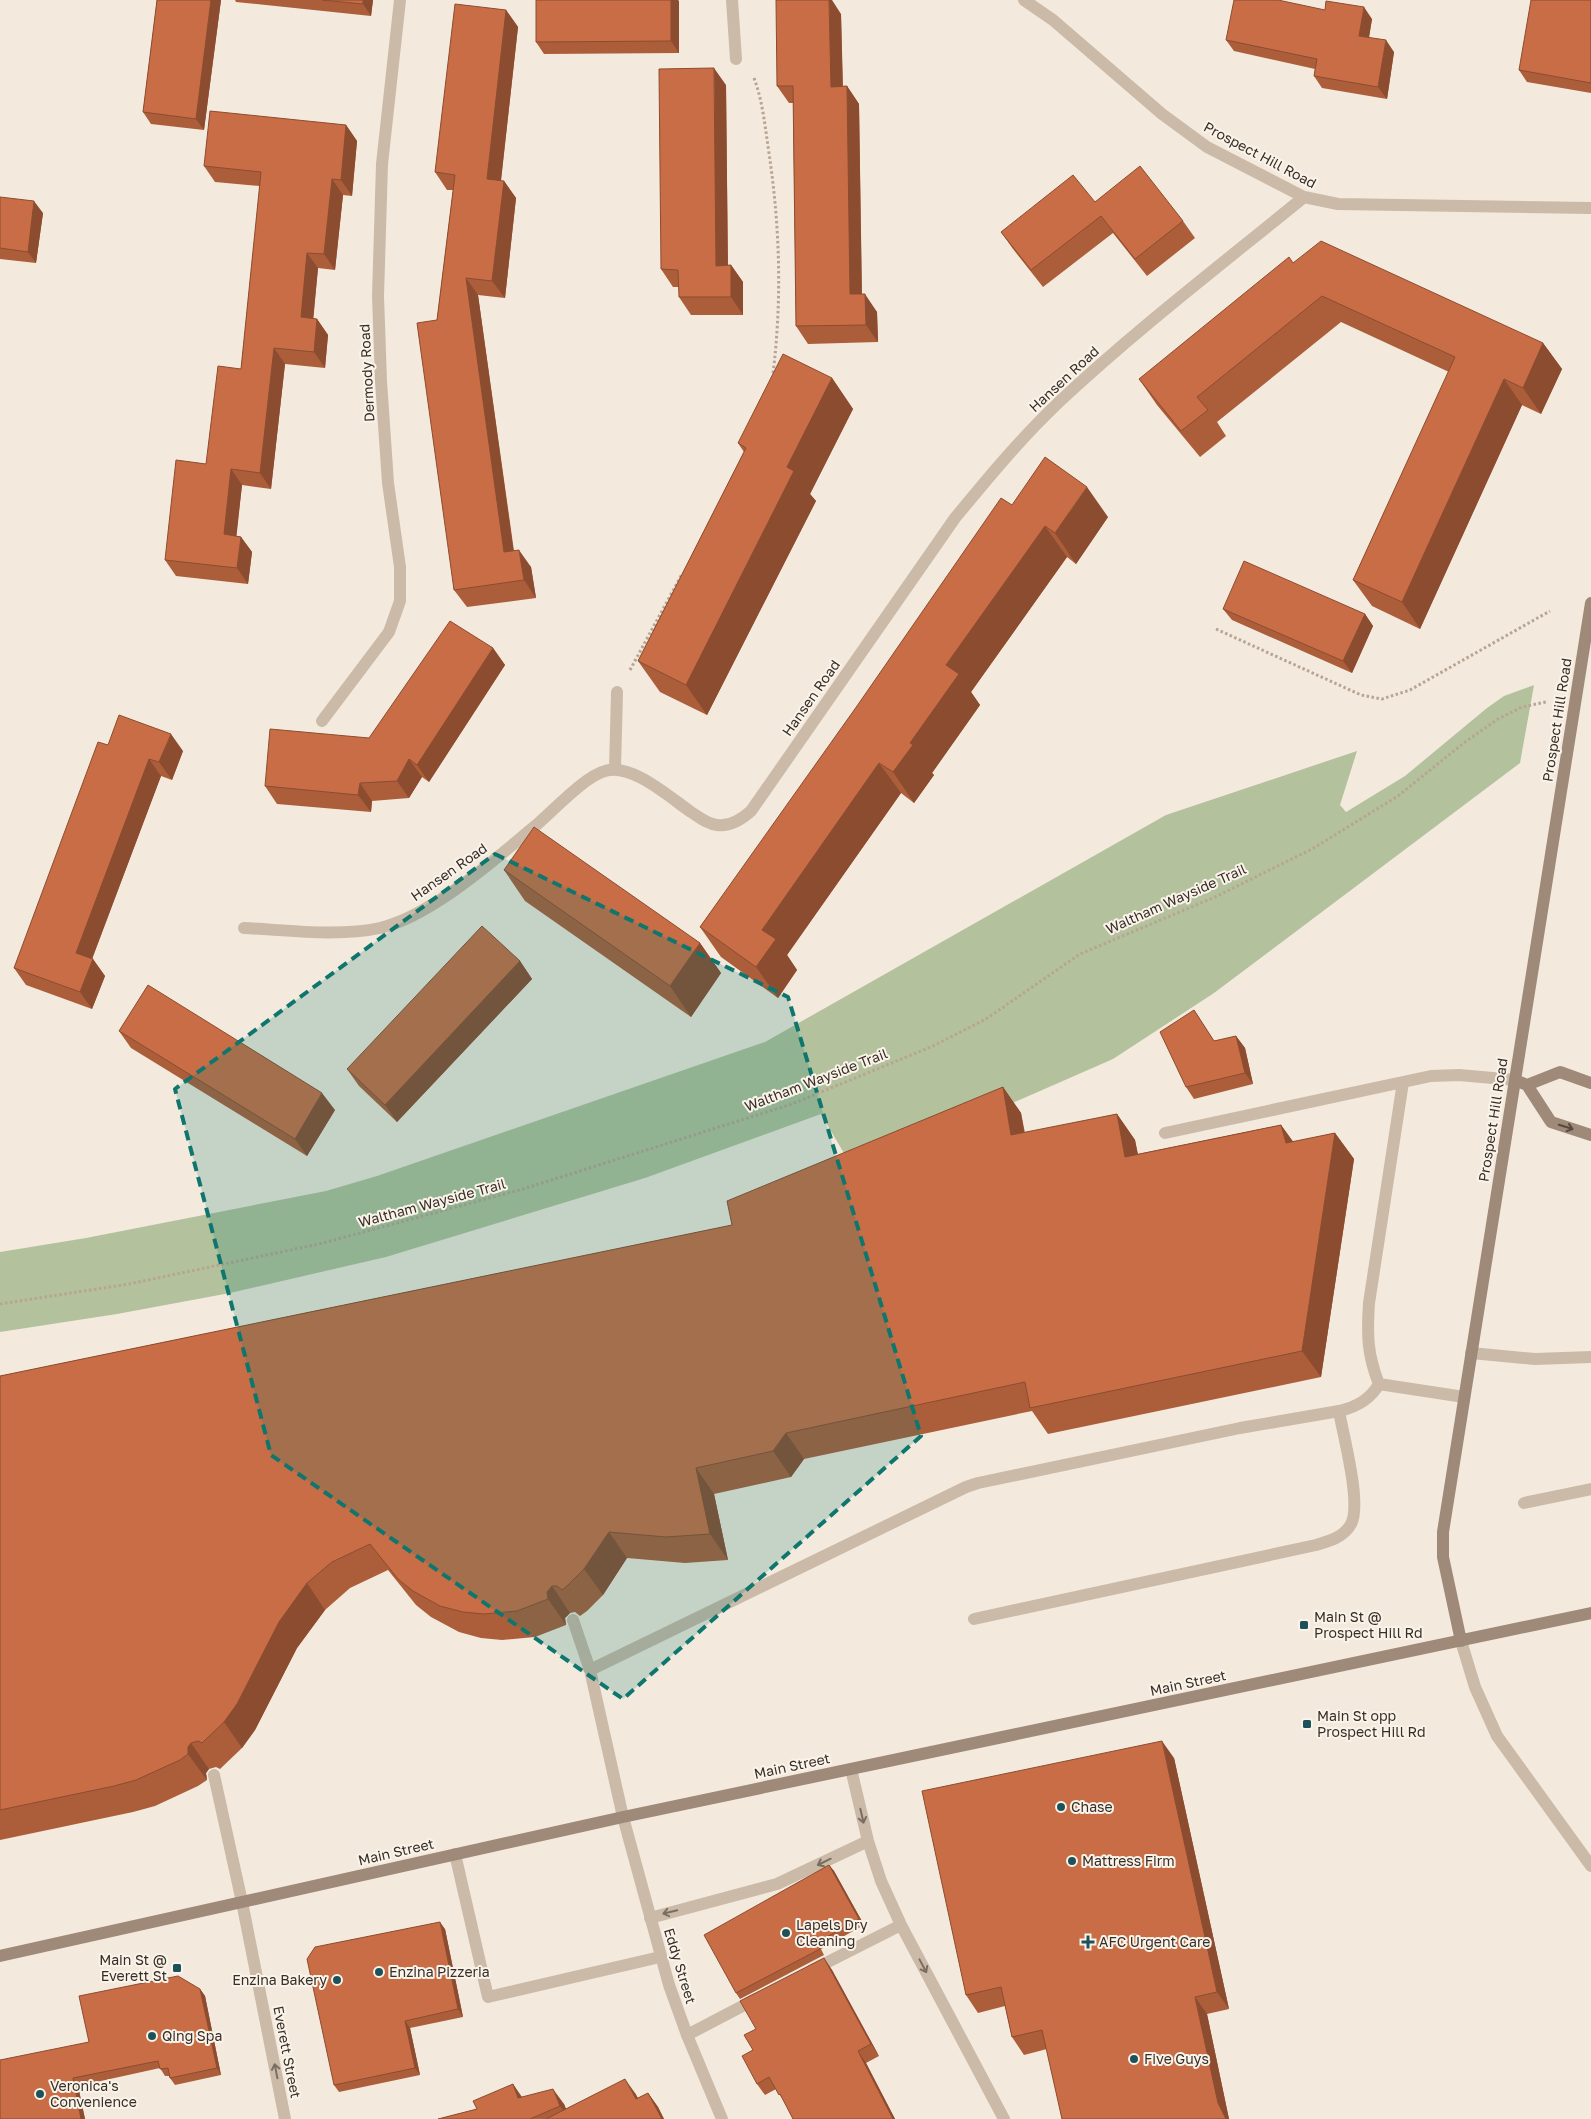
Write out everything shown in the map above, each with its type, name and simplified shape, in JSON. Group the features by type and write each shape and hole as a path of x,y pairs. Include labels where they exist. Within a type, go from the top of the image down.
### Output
{"main road":[{"name":"Prospect Hill Road","path":"1460,1642 1446,1573 1443,1532 1471,1353 1521,1082 1591,603"},
{"path":"1591,1083 1560,1072 1521,1082 1551,1122 1591,1135"},
{"name":"Main Street","path":"0,1956 623,1817 1591,1613"}],"street":[{"name":"Dermody Road","path":"322,721 388,632 400,601 400,567 388,483 381,381 378,296 382,164 400,0"},
{"path":"732,0 736,59"},
{"name":"Prospect Hill Road","path":"1024,0 1053,20 1162,114 1207,146 1304,197 1338,204 1591,208"},
{"name":"Hansen Road","path":"244,928 349,931 379,928 406,919 430,906 476,872 537,825 596,774 615,769 634,774 707,823 726,825 744,817 751,811 955,518 991,473 1059,403 1099,367 1304,197"},
{"path":"615,769 617,692"},
{"path":"1164,1133 1431,1076 1459,1075 1521,1082"},
{"path":"1379,1384 1370,1358 1367,1333 1369,1303 1402,1082"},
{"path":"1471,1353 1535,1359 1591,1357"},
{"path":"1379,1384 1464,1397"},
{"path":"590,1670 955,1491 978,1483 1240,1428 1339,1411 1367,1399 1379,1384"},
{"path":"974,1619 1316,1545 1335,1539 1348,1530 1352,1523 1355,1507 1339,1411"},
{"path":"1524,1503 1591,1490"},
{"name":"Eddy Street","path":"573,1620 590,1670 623,1817 660,1957 687,2035 722,2119"},
{"path":"1460,1642 1474,1686 1497,1736 1591,1866"},
{"path":"852,1769 868,1841 881,1881 901,1925 1004,2119"},
{"name":"Everett Street","path":"214,1775 242,1902 285,2119"},
{"path":"650,1918 777,1884 868,1841"},
{"path":"455,1854 488,1997 660,1957"},
{"path":"798,1978 901,1925"},
{"path":"687,2035 772,1991"}],"path":[{"path":"736,59 753,77 761,98 775,190 780,253 779,325 773,375"},
{"path":"617,692 683,574"},
{"path":"1216,630 1361,695 1382,699 1414,688 1550,611"},
{"name":"Waltham Wayside Trail","path":"0,1304 129,1284 319,1244 523,1189 792,1104 949,1038 986,1019 1080,954 1215,897 1312,849 1398,796 1464,742 1492,722 1509,712 1536,703"}],"highlighted area":[{"path":"495,854 788,997 921,1436 623,1699 271,1455 175,1089"}],"green space":[{"path":"1534,685 1520,763 1214,993 1113,1059 855,1172 821,1114 645,1178 386,1257 230,1293 117,1314 0,1332 0,1252 86,1238 326,1191 377,1176 765,1042 1166,815 1357,751 1340,805 1346,812 1405,776 1504,696"}],"building":[{"path":"157,0 211,0 196,119 143,112"},
{"path":"322,0 363,0 363,4"},
{"path":"536,0 671,0 671,41 536,42"},
{"path":"776,0 829,0 831,87 847,86 850,294 865,294 866,325 796,326 793,86 777,86"},
{"path":"1234,0 1278,0 1325,10 1326,1 1364,7 1359,36 1386,40 1378,87 1314,76 1317,59 1226,40"},
{"path":"1531,0 1591,0 1591,83 1519,70"},
{"path":"455,4 506,10 487,179 504,181 492,281 466,278 504,552 519,550 524,580 454,590 417,323 437,320 455,175 435,172"},
{"path":"714,68 716,266 731,265 731,297 679,297 678,270 661,269 659,69"},
{"path":"210,111 346,125 341,180 332,179 324,254 307,253 301,317 317,319 314,352 274,348 260,473 231,469 224,534 241,537 237,568 165,560 176,460 206,464 218,366 241,369 261,172 204,166"},
{"path":"1140,166 1183,221 1135,259 1101,216 1031,270 1001,232 1073,175 1095,202"},
{"path":"0,197 34,201 28,252 0,248"},
{"path":"1321,241 1543,343 1523,388 1504,379 1402,602 1353,580 1455,357 1322,296 1197,397 1208,410 1181,431 1139,379 1289,257 1293,263"},
{"path":"783,354 832,378 787,467 794,471 686,685 638,661 746,448 738,443"},
{"path":"1045,457 1087,487 1055,533 1045,526 946,665 959,674 910,743 913,745 893,772 879,763 762,930 776,939 756,967 700,927 857,706 1001,498 1012,505"},
{"path":"1244,561 1365,614 1343,661 1223,609"},
{"path":"450,621 493,648 417,765 409,759 397,781 360,783 358,795 265,786 270,729 369,738"},
{"path":"119,715 171,734 159,762 149,759 76,953 93,959 80,992 14,968 98,742 108,745"},
{"path":"534,827 700,943 670,986 504,870"},
{"path":"482,926 520,961 385,1105 347,1069"},
{"path":"148,985 322,1093 295,1139 119,1031"},
{"path":"1194,1010 1214,1041 1236,1036 1245,1073 1186,1087 1160,1032"},
{"path":"1003,1087 1011,1135 1117,1114 1125,1157 1281,1125 1286,1143 1335,1133 1302,1351 1030,1408 1025,1382 786,1433 773,1451 696,1468 710,1534 666,1537 609,1532 584,1569 568,1585 562,1590 557,1586 552,1586 547,1592 548,1599 517,1611 484,1614 463,1612 440,1606 413,1591 398,1579 370,1544 332,1562 307,1583 279,1622 237,1704 224,1722 202,1743 198,1741 191,1743 188,1747 188,1754 180,1760 136,1780 0,1810 0,1376 732,1225 727,1201"},
{"path":"1162,1741 1217,1992 1195,1997 1218,2103 1226,2119 1062,2119 1042,2030 1012,2037 1001,1987 966,1995 922,1791"},
{"name":"Lapels Dry Cleaning","path":"829,1865 859,1919 816,1943 820,1949 736,1993 704,1935"},
{"path":"440,1922 458,2009 405,2021 415,2068 334,2085 307,1959 315,1947"},
{"path":"824,1958 871,2044 858,2051 893,2119 793,2119 769,2077 757,2084 742,2056 753,2050 744,2035 756,2029 740,2001"},
{"path":"178,1976 200,1989 217,2068 170,2078 168,2068 160,2069 158,2061 73,2078 81,2119 0,2119 0,2060 89,2042 79,1996"},
{"path":"625,2079 636,2099 648,2093 662,2119 546,2119"},
{"path":"513,2084 518,2098 553,2089 560,2106 530,2119 438,2119 477,2109 473,2101"}],"place":[{"name":"Main St @ Prospect Hill Rd","path":"1304,1625"},
{"name":"Main St opp Prospect Hill Rd","path":"1307,1724"},
{"name":"Chase","path":"1061,1807"},
{"name":"Mattress Firm","path":"1072,1861"},
{"name":"Lapels Dry Cleaning","path":"786,1933"},
{"name":"AFC Urgent Care","path":"1088,1942"},
{"name":"Main St @ Everett St","path":"177,1968"},
{"name":"Enzina Pizzeria","path":"379,1972"},
{"name":"Enzina Bakery","path":"337,1980"},
{"name":"Qing Spa","path":"152,2036"},
{"name":"Five Guys","path":"1134,2059"},
{"name":"Veronica's Convenience","path":"40,2094"}]}
